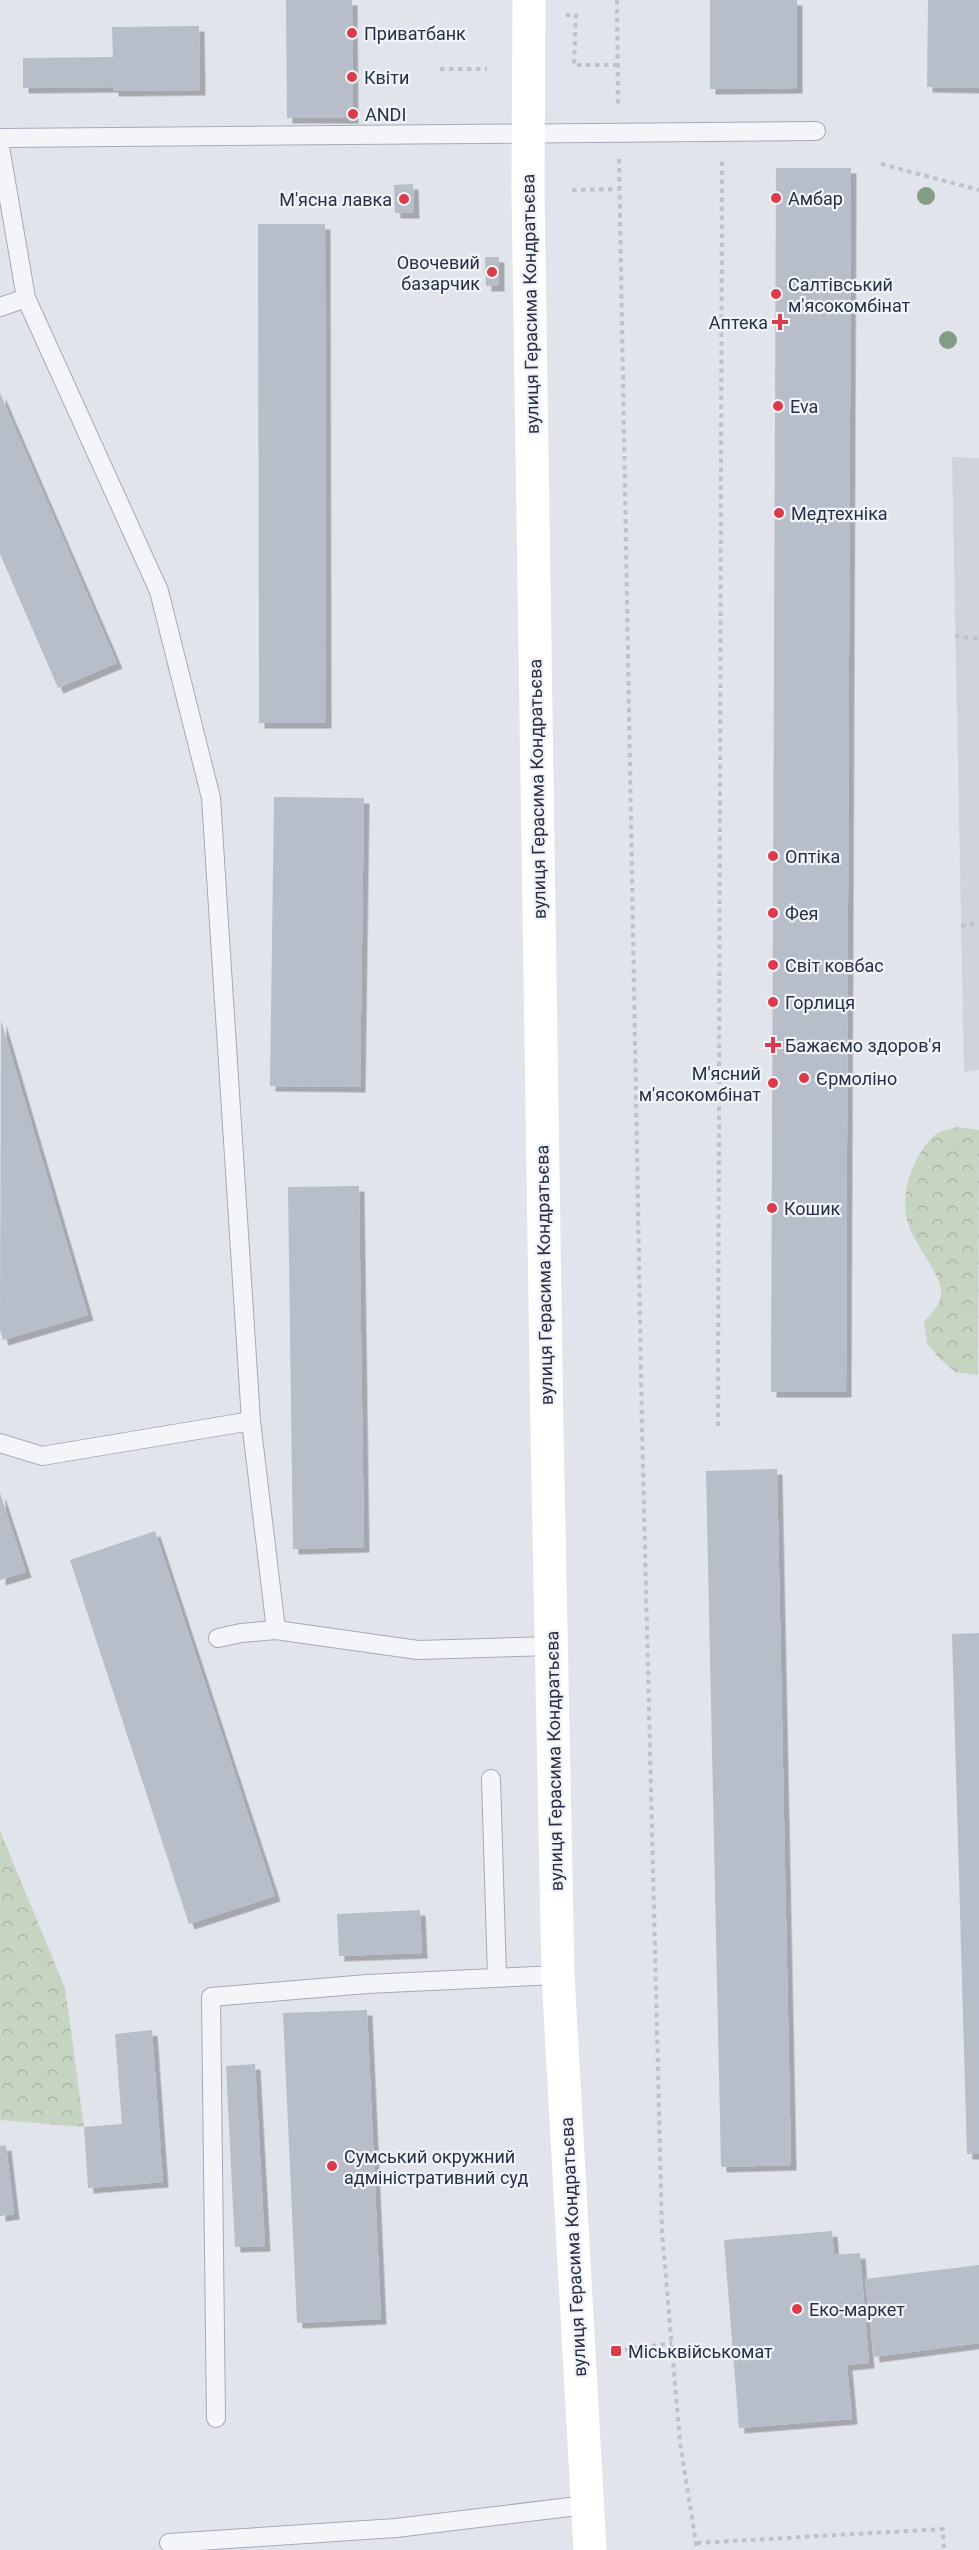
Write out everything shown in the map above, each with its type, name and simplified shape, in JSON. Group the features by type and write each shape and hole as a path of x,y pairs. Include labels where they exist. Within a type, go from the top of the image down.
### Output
{"main road":[{"name":"вулиця Герасима Кондратьєва","path":"529,7 528,134 558,1975 590,2550"}],"lane":[{"path":"0,138 816,131"},
{"path":"0,147 26,298 159,591 211,798 251,1421 276,1630"},
{"path":"0,307 26,298"},
{"path":"0,1443 42,1456 251,1421"},
{"path":"218,1638 276,1630 418,1650 551,1646"},
{"path":"490,1779 497,1976"},
{"path":"216,2418 211,1996 497,1976 558,1975"},
{"path":"169,2543 407,2527 586,2505"}],"path":[{"path":"617,0 642,1428 662,2232 680,2442 697,2550"},
{"path":"529,7 576,15 574,65 618,65"},
{"path":"440,69 487,69"},
{"path":"718,1426 722,132"},
{"path":"881,164 979,190"},
{"path":"572,190 620,189"},
{"path":"955,636 979,639"},
{"path":"961,926 979,923"},
{"path":"579,2354 672,2343"},
{"path":"697,2542 943,2529 944,2550"}],"shaded area":[{"path":"952,457 979,458 979,1070 964,1072"}],"green space":[{"path":"957,1127 979,1130 978,1375 955,1372 938,1357 927,1343 924,1322 940,1301 941,1291 933,1269 910,1229 905,1209 910,1174 921,1152 935,1135"},
{"path":"0,1831 65,1988 84,2127 0,2120"}],"building":[{"path":"286,0 352,0 353,118 287,118"},
{"path":"710,0 797,0 797,88 710,89"},
{"path":"928,0 979,0 979,88 927,87"},
{"path":"199,26 200,90 113,91 113,87 23,88 23,58 113,57 112,27"},
{"path":"776,168 851,168 846,1392 771,1392"},
{"name":"М'ясна лавка","path":"413,184 414,213 395,213 394,185"},
{"path":"258,224 325,224 326,723 259,723"},
{"name":"Овочевий базарчик","path":"485,257 499,257 499,286 486,286"},
{"path":"0,393 117,663 58,688 0,554"},
{"path":"274,797 364,798 360,1087 270,1086"},
{"path":"1,1020 88,1315 3,1340 0,1329"},
{"path":"359,1186 364,1547 293,1549 288,1187"},
{"path":"777,1469 791,2165 721,2167 706,1471"},
{"path":"0,1493 26,1572 0,1580"},
{"path":"155,1531 275,1896 189,1924 70,1560"},
{"path":"979,1633 979,2154 967,2154 952,1634"},
{"path":"420,1910 422,1953 339,1956 337,1914"},
{"name":"Сумський окружний адміністративний суд","path":"367,2010 381,2319 297,2323 283,2013"},
{"path":"152,2030 163,2182 88,2188 84,2127 122,2124 115,2034"},
{"path":"255,2064 265,2246 235,2247 226,2066"},
{"path":"6,2145 14,2214 0,2216 0,2146"},
{"name":"Еко-маркет","path":"832,2231 834,2255 860,2253 869,2363 847,2365 852,2419 739,2428 724,2240"},
{"path":"979,2265 979,2343 874,2357 865,2279"}],"place":[{"name":"Приватбанк","path":"352,33"},
{"name":"Квіти","path":"352,77"},
{"name":"ANDI","path":"353,114"},
{"name":"Амбар","path":"776,198"},
{"name":"М'ясна лавка","path":"404,199"},
{"name":"Овочевий базарчик","path":"492,272"},
{"name":"Салтівський м'ясокомбінат","path":"776,294"},
{"name":"Аптека","path":"780,322"},
{"name":"Eva","path":"778,406"},
{"name":"Медтехніка","path":"779,513"},
{"name":"Оптіка","path":"773,856"},
{"name":"Фея","path":"773,913"},
{"name":"Світ ковбас","path":"773,965"},
{"name":"Горлиця","path":"773,1002"},
{"name":"Бажаємо здоров'я","path":"773,1045"},
{"name":"Єрмоліно","path":"804,1078"},
{"name":"М'ясний м'ясокомбінат","path":"773,1083"},
{"name":"Кошик","path":"772,1208"},
{"name":"Сумський окружний адміністративний суд","path":"332,2166"},
{"name":"Еко-маркет","path":"797,2309"},
{"name":"Міськвійськомат","path":"616,2351"}]}
